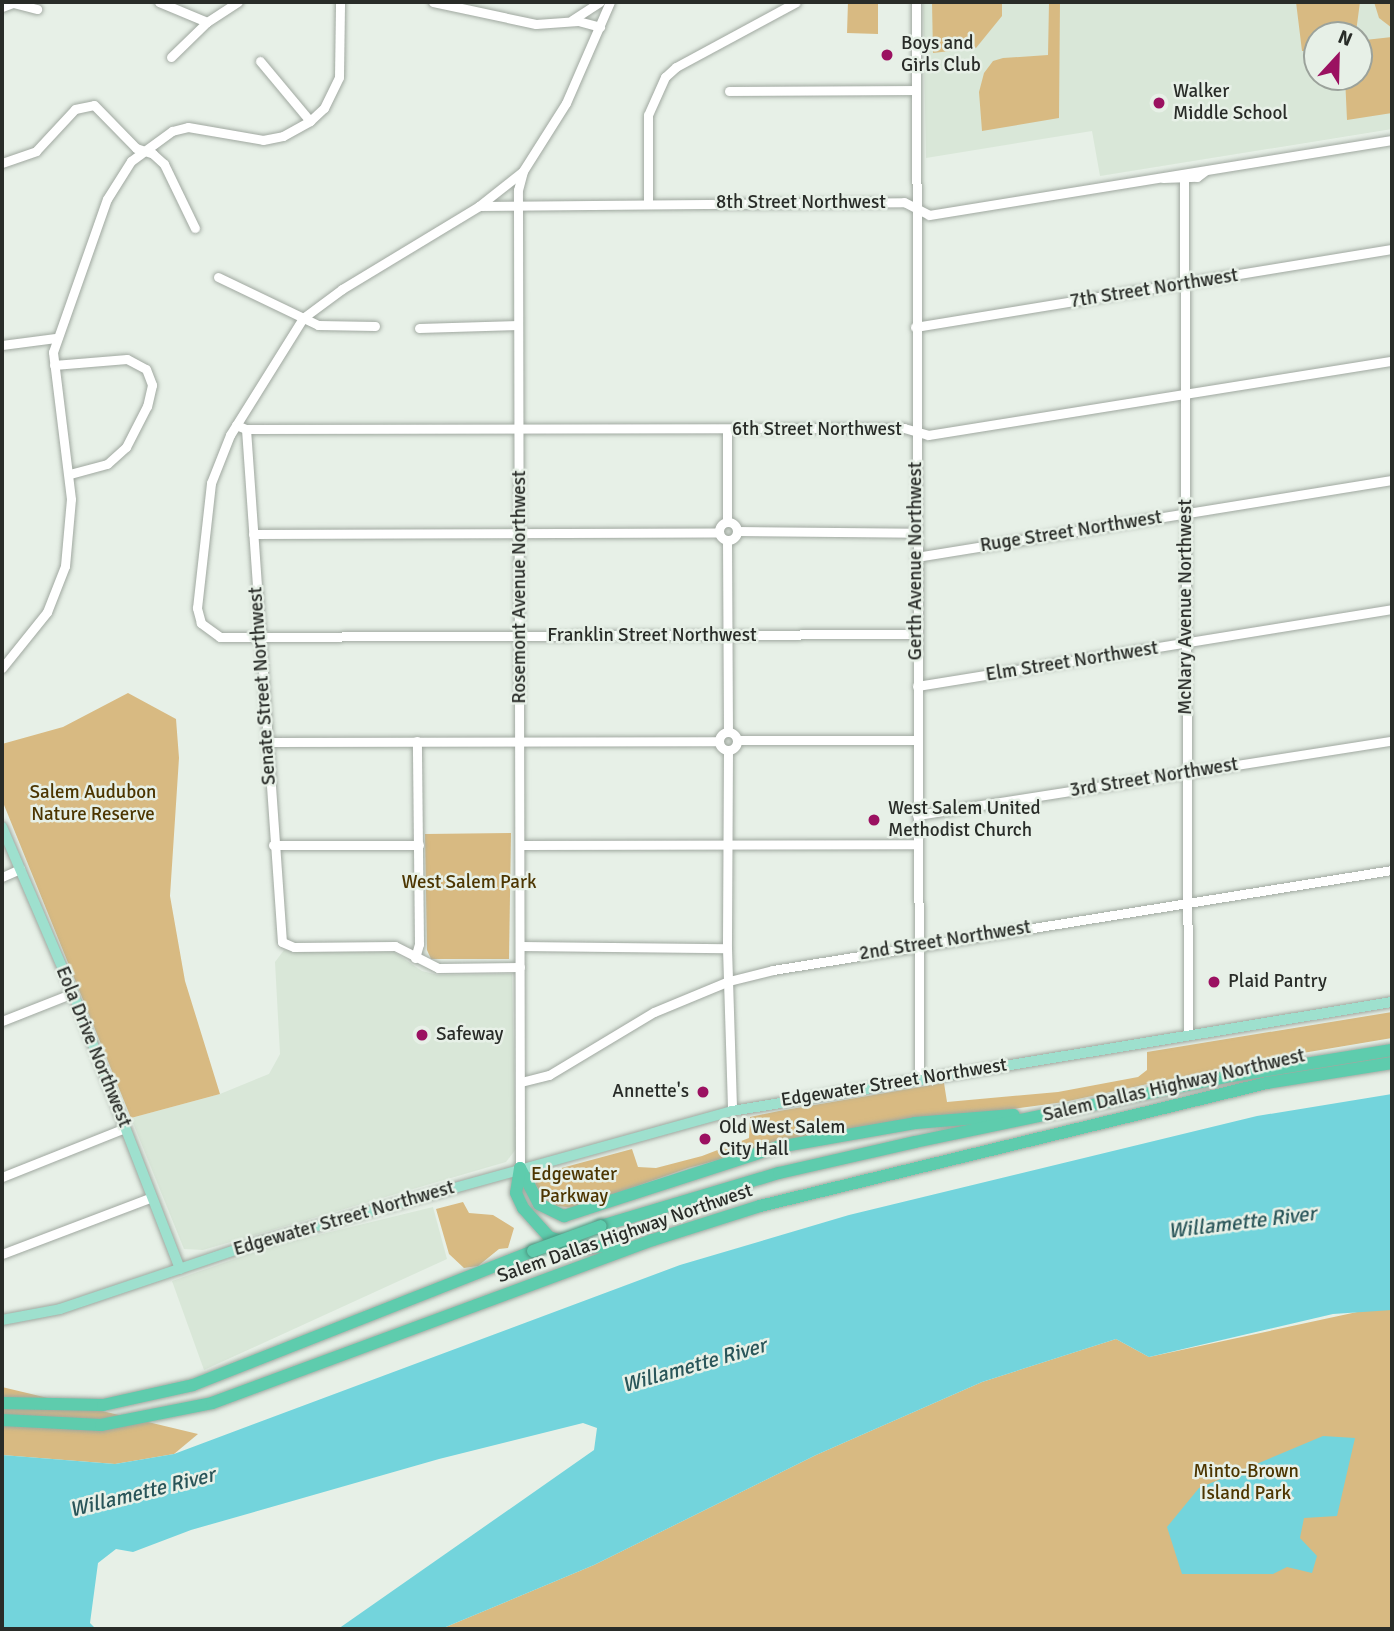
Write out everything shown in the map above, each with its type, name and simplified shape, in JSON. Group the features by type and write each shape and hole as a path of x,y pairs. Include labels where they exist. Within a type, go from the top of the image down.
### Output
{"highway":[{"name":"Salem Dallas Highway Northwest","path":"2,1403 103,1405 192,1385 601,1226 779,1174 1049,1113 1231,1076 1392,1049"},
{"name":"Salem Dallas Highway Northwest","path":"2,1420 101,1425 212,1403 653,1240 760,1206 977,1151 1267,1083 1392,1063"},
{"path":"520,1168 539,1204 564,1216 778,1147 915,1124 1049,1113"},
{"path":"520,1168 516,1194 530,1220 549,1237 592,1248 653,1240"}],"main road":[{"name":"Eola Drive Northwest","path":"2,827 73,993 180,1269"},
{"name":"Edgewater Street Northwest","path":"2,1320 60,1309 180,1269 520,1168 732,1111 1392,1002"}],"street":[{"path":"159,2 207,22"},
{"path":"172,57 207,22 238,2"},
{"path":"2,668 33,634 59,583 71,525 69,474 54,365 55,338 107,199 122,172 144,151 172,131 188,127 262,140 283,136 310,121 329,100 339,77 340,2"},
{"path":"433,2 536,24 587,22 600,27"},
{"path":"567,23 600,2"},
{"name":"Rosemont Avenue Northwest","path":"520,1168 518,204 523,171 554,127 610,2"},
{"path":"648,204 648,115 661,83 676,67 796,2"},
{"name":"Gerth Avenue Northwest","path":"916,2 919,1078"},
{"path":"2,7 13,3 37,9"},
{"path":"260,61 310,121"},
{"path":"729,92 916,90"},
{"path":"2,163 36,151 75,108 89,104 104,111 144,151 164,164 195,228"},
{"name":"8th Street Northwest","path":"1163,178 1170,173 1205,171 1392,141"},
{"path":"236,425 303,318 342,289 479,206 523,171"},
{"name":"8th Street Northwest","path":"479,206 904,202 929,215 1163,178 1184,179 1205,171"},
{"name":"McNary Avenue Northwest","path":"1184,179 1188,1035"},
{"name":"7th Street Northwest","path":"915,327 1392,249"},
{"path":"218,277 318,325 374,326"},
{"path":"419,328 518,325"},
{"path":"2,345 55,338"},
{"path":"54,365 127,359 146,369 152,385 147,406 126,447 107,464 69,474"},
{"name":"6th Street Northwest","path":"236,425 246,429 727,429 916,432 928,435 1392,361"},
{"name":"Franklin Street Northwest","path":"236,425 211,483 198,616 206,629 220,637 917,635"},
{"name":"Senate Street Northwest","path":"246,429 273,845 282,942 294,947 395,946 415,958"},
{"path":"718,533 727,522 727,429"},
{"name":"Ruge Street Northwest","path":"916,557 1392,480"},
{"path":"727,522 737,531 916,533"},
{"path":"719,741 728,732 727,541 737,531"},
{"path":"253,534 718,533 727,541"},
{"name":"Elm Street Northwest","path":"917,686 1392,610"},
{"path":"728,732 737,740 917,740"},
{"path":"732,1111 727,845 729,750 737,740"},
{"path":"417,741 419,944 415,958 438,968 520,967"},
{"path":"267,742 719,741 729,750"},
{"name":"3rd Street Northwest","path":"917,815 1392,741"},
{"path":"520,845 917,844"},
{"path":"273,845 419,845"},
{"path":"2,877 20,869"},
{"name":"2nd Street Northwest","path":"521,1082 549,1074 654,1012 729,981 836,958 1392,870"},
{"path":"520,946 727,948"},
{"path":"2,1021 73,993"},
{"path":"2,1177 125,1128"},
{"path":"2,1254 152,1197"}],"shaded area":[{"name":"Walker Middle School","path":"923,2 1392,2 1392,129 1100,176 1092,131 926,158"},
{"path":"284,950 394,952 422,971 438,975 512,974 516,1149 506,1162 203,1250 184,1249 131,1118 220,1094 269,1074 280,1054 275,962"},
{"path":"433,1207 447,1259 204,1370 172,1281 269,1247"}],"green space":[{"path":"848,2 878,2 878,34 847,33"},
{"path":"932,2 1002,2 1002,16 976,48 933,53"},
{"path":"1049,2 1060,2 1059,118 982,131 979,92 984,73 993,61 1003,58 1048,55"},
{"path":"1296,2 1360,2 1357,21 1303,21 1302,51"},
{"path":"1374,2 1392,2 1392,28 1379,18"},
{"path":"1392,37 1392,113 1347,120 1346,91 1373,91 1373,39"},
{"name":"Salem Audubon Nature Reserve","path":"128,693 176,719 179,758 170,896 185,981 220,1094 131,1118 2,800 2,744 63,727"},
{"name":"West Salem Park","path":"511,833 509,959 431,959 427,950 425,834"},
{"name":"Edgewater Parkway","path":"1392,1012 1392,1038 1250,1062 1064,1102 799,1138 688,1168 574,1208 550,1205 535,1184 543,1173 632,1149 638,1167 656,1168 702,1156 749,1138 750,1117 779,1111 944,1083 947,1102 1058,1092 1138,1077 1147,1070 1147,1052"},
{"path":"463,1202 469,1213 493,1215 514,1228 508,1248 499,1249 478,1266 464,1268 449,1254 436,1209"},
{"name":"Minto-Brown Island Park","path":"1371,1309 1392,1310 1392,1629 441,1629 594,1565 816,1455 982,1382 1116,1339 1149,1357"},
{"path":"2,1387 198,1434 174,1454 115,1464 2,1455"}],"water":[{"name":"Willamette River","path":"1392,1094 1392,1310 1333,1314 1149,1357 1116,1339 982,1382 816,1455 594,1565 441,1629 338,1629 594,1450 597,1428 583,1423 439,1459 191,1530 133,1552 116,1549 98,1563 90,1623 96,1629 2,1629 2,1455 115,1464 174,1454 680,1265 849,1215 1257,1116"},
{"path":"1323,1436 1355,1438 1337,1516 1304,1518 1300,1538 1317,1556 1312,1573 1287,1567 1273,1574 1182,1574 1167,1527 1199,1488"}],"place":[{"name":"Boys and Girls Club","path":"887,55"},
{"name":"Walker Middle School","path":"1159,103"},
{"name":"West Salem United Methodist Church","path":"874,820"},
{"name":"Plaid Pantry","path":"1214,982"},
{"name":"Safeway","path":"422,1035"},
{"name":"Annette's","path":"703,1092"},
{"name":"Old West Salem City Hall","path":"705,1139"}]}
